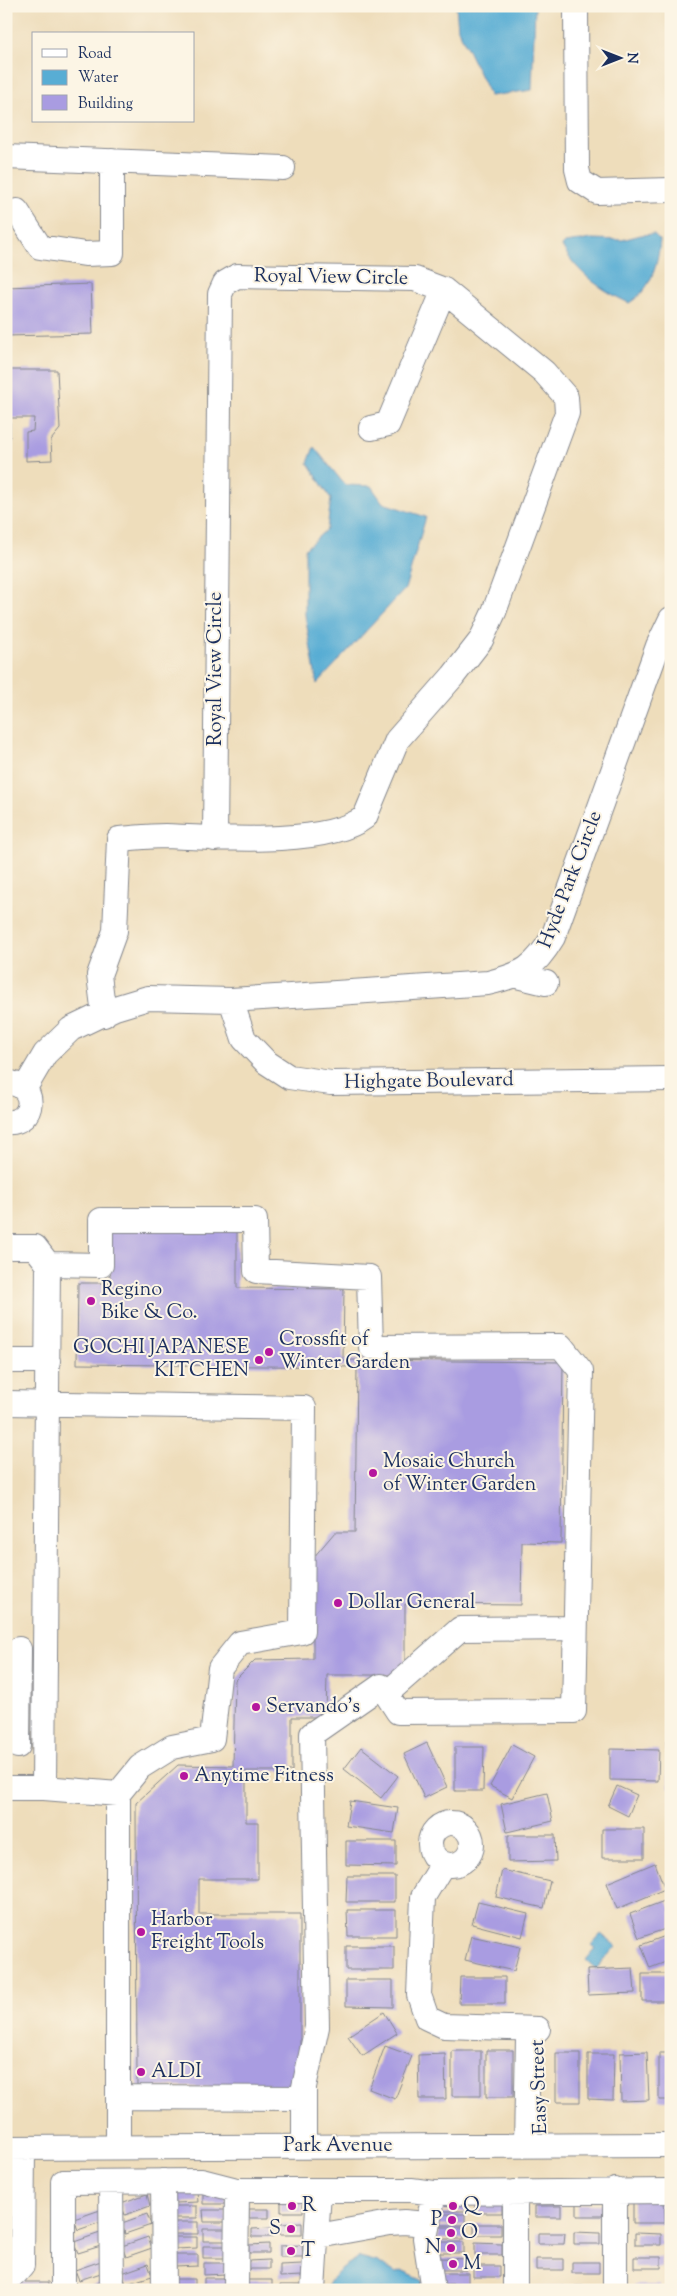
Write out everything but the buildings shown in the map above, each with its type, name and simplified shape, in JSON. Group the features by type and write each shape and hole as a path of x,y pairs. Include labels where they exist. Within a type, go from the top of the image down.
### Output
{"street":[{"path":"576,6 577,169 580,181 597,192 671,190"},
{"path":"6,157 283,168"},
{"path":"6,214 17,211 40,247 85,254 112,253 112,161"},
{"name":"Royal View Circle","path":"104,1015 99,975 115,931 119,839 163,836 215,839 289,838 342,829 354,825 365,817 397,740 453,676 481,640 494,612 567,413 566,397 544,372 444,290 414,279 237,276 225,283 220,294 215,839"},
{"path":"371,428 388,424 444,290"},
{"name":"Hyde Park Circle","path":"16,1086 71,1029 104,1015 159,1012 231,1000 488,984 517,976 540,958 553,937 658,646 671,619"},
{"path":"517,976 546,983"},
{"name":"Highgate Boulevard","path":"231,1000 244,1040 266,1062 289,1077 330,1083 671,1078"},
{"path":"6,1122 16,1122 27,1114 30,1101 16,1086"},
{"path":"48,1264 100,1265 101,1220 255,1220 256,1271 369,1277 371,1347 561,1346 581,1371 574,1711 398,1712 381,1686 312,1734 317,2027 304,2087 304,2146"},
{"path":"6,1247 36,1247 48,1264 44,1788"},
{"path":"13,1361 48,1361"},
{"path":"6,1403 304,1408 302,1632 240,1643 220,1668 212,1740 172,1748 140,1767 118,1794 118,2147"},
{"path":"386,1694 460,1629 575,1628"},
{"path":"18,1746 13,1648 45,1652"},
{"path":"6,1788 44,1788 118,1794"},
{"name":"Easy Street","path":"443,1864 423,1897 419,1995 427,2018 444,2026 538,2029 542,2039 534,2145"},
{"path":"118,2096 304,2098"},
{"name":"Park Avenue","path":"15,2148 671,2145"},
{"path":"6,2274 15,2274 22,2266 14,2204 15,2148"},
{"path":"163,2181 164,2290"},
{"path":"63,2290 63,2182 202,2181 238,2190 411,2190 434,2193 671,2191"},
{"path":"112,2182 112,2290"},
{"path":"236,2290 238,2190"},
{"path":"615,2190 615,2290"},
{"path":"313,2290 318,2236 319,2191"},
{"path":"515,2192 515,2290"},
{"path":"433,2290 425,2238 426,2224 434,2193"},
{"path":"318,2236 390,2223 426,2224"}],"water":[{"path":"456,6 535,6 532,90 490,96 458,29"},
{"path":"654,234 660,240 652,276 643,291 629,303 591,280 568,256 562,246 565,243 592,239 622,240"},
{"path":"314,447 345,485 371,486 383,503 426,517 405,589 317,684 305,615 305,549 327,529 331,499 308,463"},
{"path":"601,1934 616,1946 596,1969 586,1960 596,1948 591,1945"},
{"path":"360,2257 378,2262 396,2273 401,2271 422,2280 425,2290 326,2290 340,2270"}],"place":[{"name":"Regino Bike & Co.","path":"91,1301"},
{"name":"Crossfit of Winter Garden","path":"269,1352"},
{"name":"GOCHI JAPANESE KITCHEN","path":"259,1360"},
{"name":"Mosaic Church of Winter Garden","path":"373,1473"},
{"name":"Dollar General","path":"338,1603"},
{"name":"Servando's","path":"256,1707"},
{"name":"Anytime Fitness","path":"184,1776"},
{"name":"Harbor Freight Tools","path":"141,1932"},
{"name":"ALDI","path":"141,2072"},
{"name":"R","path":"292,2206"},
{"name":"Q","path":"453,2206"},
{"name":"P","path":"452,2220"},
{"name":"S","path":"291,2229"},
{"name":"O","path":"451,2233"},
{"name":"N","path":"451,2248"},
{"name":"T","path":"291,2251"},
{"name":"M","path":"453,2264"}]}
